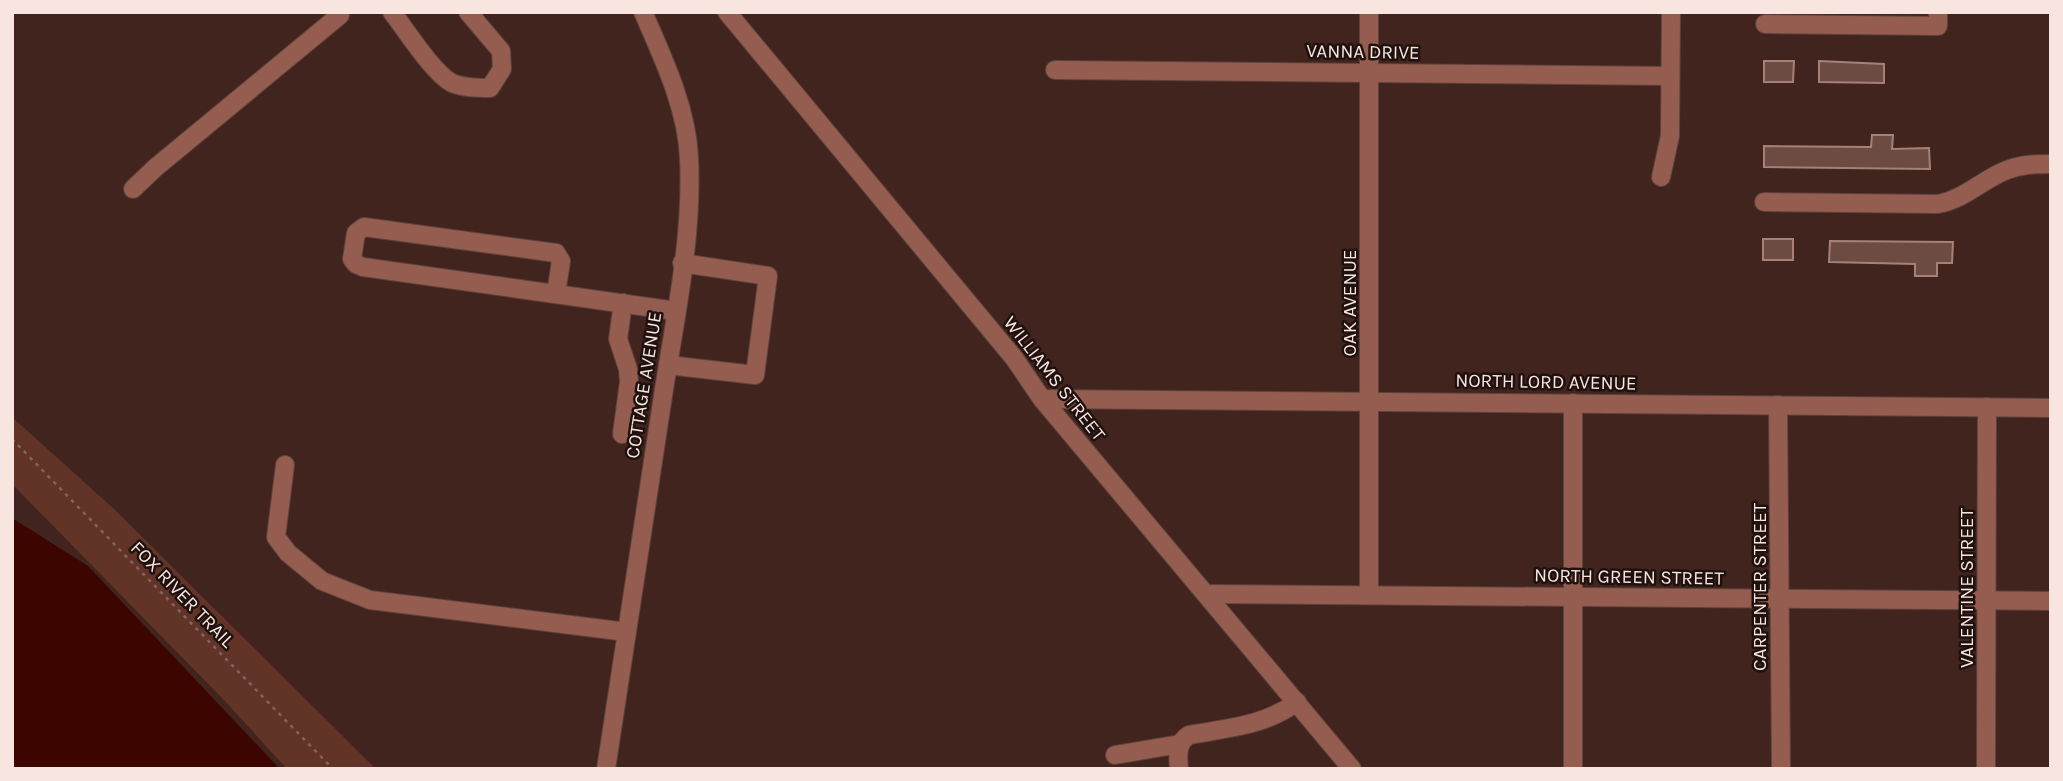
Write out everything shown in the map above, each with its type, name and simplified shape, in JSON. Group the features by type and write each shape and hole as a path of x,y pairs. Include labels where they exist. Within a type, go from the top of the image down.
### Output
{"street":[{"path":"391,12 440,74 453,83 470,88 490,88 502,69 501,51 468,12"},
{"name":"COTTAGE AVENUE","path":"606,769 676,311 689,199 689,157 683,117 643,12"},
{"name":"WILLIAMS STREET","path":"727,12 1014,358 1042,399 1352,769"},
{"name":"OAK AVENUE","path":"1369,12 1369,594"},
{"path":"1661,177 1670,136 1671,12"},
{"path":"1765,24 1938,26 1938,12"},
{"path":"133,189 340,13"},
{"name":"VANNA DRIVE","path":"1055,70 1671,76"},
{"path":"1764,202 1938,204 1962,196 2010,168 2051,164"},
{"path":"556,294 561,261 556,253 364,227 356,233 352,259 363,267 676,311"},
{"path":"668,365 755,375 768,276 682,263"},
{"path":"622,434 629,382 628,369 618,339 623,303"},
{"name":"NORTH LORD AVENUE","path":"1042,399 2051,408"},
{"path":"1573,402 1573,769"},
{"name":"CARPENTER STREET","path":"1778,405 1781,769"},
{"name":"VALENTINE STREET","path":"1986,769 1987,407"},
{"path":"285,465 275,537 288,553 322,581 370,600 627,632"},
{"name":"NORTH GREEN STREET","path":"1208,594 2051,601"},
{"path":"1179,769 1178,749 1189,736 1271,718 1280,715 1297,702"},
{"path":"1115,755 1180,744"}],"path":[{"name":"FOX RIVER TRAIL","path":"12,439 333,769"}],"shaded area":[{"path":"12,417 114,509 376,769 287,769 223,699 12,484"},
{"path":"12,518 88,566 280,769 12,769"}],"building":[{"path":"1764,61 1794,61 1793,82 1764,82"},
{"path":"1819,61 1884,64 1884,83 1819,82"},
{"path":"1872,135 1893,135 1892,149 1929,148 1930,169 1764,167 1764,146 1871,147"},
{"path":"1763,239 1793,239 1793,260 1763,260"},
{"path":"1830,241 1953,242 1952,263 1937,263 1937,276 1915,276 1915,264 1829,262"}]}
